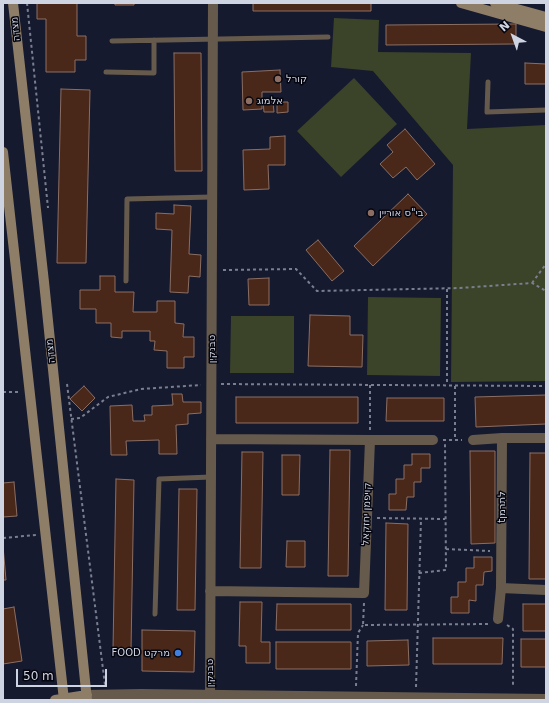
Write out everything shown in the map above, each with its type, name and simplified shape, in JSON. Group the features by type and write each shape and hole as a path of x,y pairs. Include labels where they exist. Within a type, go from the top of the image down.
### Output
{"main road":[{"name":"מצדה","path":"13,3 87,698"},
{"path":"461,3 546,27"},
{"path":"495,3 546,17"},
{"path":"3,152 46,534 61,700 87,698"}],"street":[{"name":"טבנקין","path":"210,697 214,3"},
{"path":"473,440 502,438 546,438"},
{"name":"tלתרמן","path":"498,619 501,588 502,438"},
{"path":"211,439 433,440"},
{"name":"קויפמן יחזקאל","path":"364,593 370,440"},
{"path":"501,588 546,590"},
{"path":"210,591 364,593"},
{"path":"87,698 106,695 141,694 210,697 356,696 463,699 546,699"}],"lane":[{"path":"112,41 328,36"},
{"path":"106,72 154,74 154,40"},
{"path":"488,82 487,112 546,110"},
{"path":"126,281 127,199 212,197"},
{"path":"155,614 159,479 211,477"}],"path":[{"path":"27,3 49,212"},
{"path":"532,283 546,264"},
{"path":"212,271 296,269 317,291 447,289 532,283 546,291"},
{"path":"447,289 447,386"},
{"path":"67,383 106,695"},
{"path":"58,422 80,418 108,397 141,389 212,384 546,386"},
{"path":"370,385 370,440"},
{"path":"454,386 455,440"},
{"path":"3,392 30,392"},
{"path":"433,440 473,440"},
{"path":"419,573 446,570 445,440"},
{"path":"367,518 445,519"},
{"path":"416,697 421,518"},
{"path":"3,538 46,534"},
{"path":"446,549 501,551"},
{"path":"356,696 358,633 363,625 364,593"},
{"path":"363,625 493,624 498,619 513,629 513,698"}],"green space":[{"path":"334,18 379,20 378,52 471,53 467,129 546,125 546,381 451,382 453,165 373,71 331,67"},
{"path":"354,78 397,124 341,177 297,131"},
{"path":"368,297 441,298 440,376 367,375"},
{"path":"231,316 294,316 294,373 230,373"}],"building":[{"path":"37,3 77,3 77,36 86,36 86,60 75,60 75,72 46,72 46,19 37,19"},
{"path":"115,3 134,3 134,5 115,5"},
{"path":"253,3 371,3 371,11 253,11"},
{"path":"516,24 516,44 386,45 386,25"},
{"path":"174,53 201,53 202,171 175,171"},
{"path":"525,63 546,64 546,84 525,84"},
{"path":"280,70 281,92 262,92 262,109 243,110 242,72"},
{"path":"61,89 90,90 86,263 57,263"},
{"path":"263,102 273,102 274,112 264,112"},
{"path":"277,102 288,102 288,112 277,113"},
{"path":"405,129 435,164 417,180 406,167 393,178 380,164 393,152 387,145"},
{"path":"285,136 285,165 268,165 269,189 244,190 243,150 270,149 270,137"},
{"path":"408,194 427,214 373,266 354,246"},
{"path":"174,205 191,206 189,254 201,255 200,277 189,276 188,293 170,292 172,230 156,229 156,213 174,214"},
{"path":"318,240 344,271 332,281 306,250"},
{"path":"100,276 115,276 115,292 134,292 133,312 157,312 157,301 175,301 175,323 184,324 183,337 194,337 194,357 184,357 184,368 167,368 167,351 154,350 155,341 150,341 150,331 122,331 122,338 111,337 111,323 96,323 96,309 80,309 80,290 100,290"},
{"path":"269,278 269,305 249,305 248,279"},
{"path":"310,315 350,316 350,335 363,335 362,367 308,366"},
{"path":"84,386 95,398 82,411 70,399"},
{"path":"172,394 182,394 183,402 201,402 201,413 188,414 188,424 176,425 177,454 159,454 159,440 126,441 127,455 111,455 110,406 132,405 133,421 145,421 144,415 152,415 152,406 173,405"},
{"path":"546,395 546,424 476,427 475,397"},
{"path":"236,397 358,397 358,423 236,423"},
{"path":"387,398 444,398 444,421 386,421"},
{"path":"330,450 350,450 348,576 328,576"},
{"path":"470,451 495,451 495,543 471,544"},
{"path":"242,452 263,452 261,568 240,568"},
{"path":"530,453 546,453 546,579 529,579"},
{"path":"412,454 430,454 430,468 421,468 421,482 414,482 414,497 407,497 406,510 389,510 389,494 396,494 396,479 404,479 404,465 412,465"},
{"path":"282,455 300,455 299,495 282,495"},
{"path":"116,479 134,480 131,650 113,649"},
{"path":"14,482 17,516 3,517 3,483"},
{"path":"179,489 197,489 195,610 177,610"},
{"path":"386,523 408,524 407,610 385,610"},
{"path":"287,541 305,541 305,567 286,567"},
{"path":"3,546 6,580 3,580"},
{"path":"474,557 492,557 492,571 484,572 483,585 476,585 476,601 469,600 469,613 451,613 451,597 458,597 458,582 466,582 466,568 474,568"},
{"path":"240,602 262,602 261,642 270,642 270,663 246,663 246,646 239,646"},
{"path":"277,604 351,604 351,630 276,630"},
{"path":"523,604 546,604 546,631 523,631"},
{"path":"14,607 22,661 3,664 3,609"},
{"path":"142,630 195,631 194,672 142,671"},
{"path":"433,638 503,638 502,664 433,664"},
{"path":"521,639 546,639 546,667 521,667"},
{"path":"408,640 409,665 367,666 367,641"},
{"path":"276,642 351,642 351,669 276,669"}],"place":[{"name":"קורל","path":"278,79"},
{"name":"אלמוג","path":"249,101"},
{"name":"בי\"ס אוריין","path":"371,213"},
{"name":"FOOD מרקט","path":"178,653"}]}
